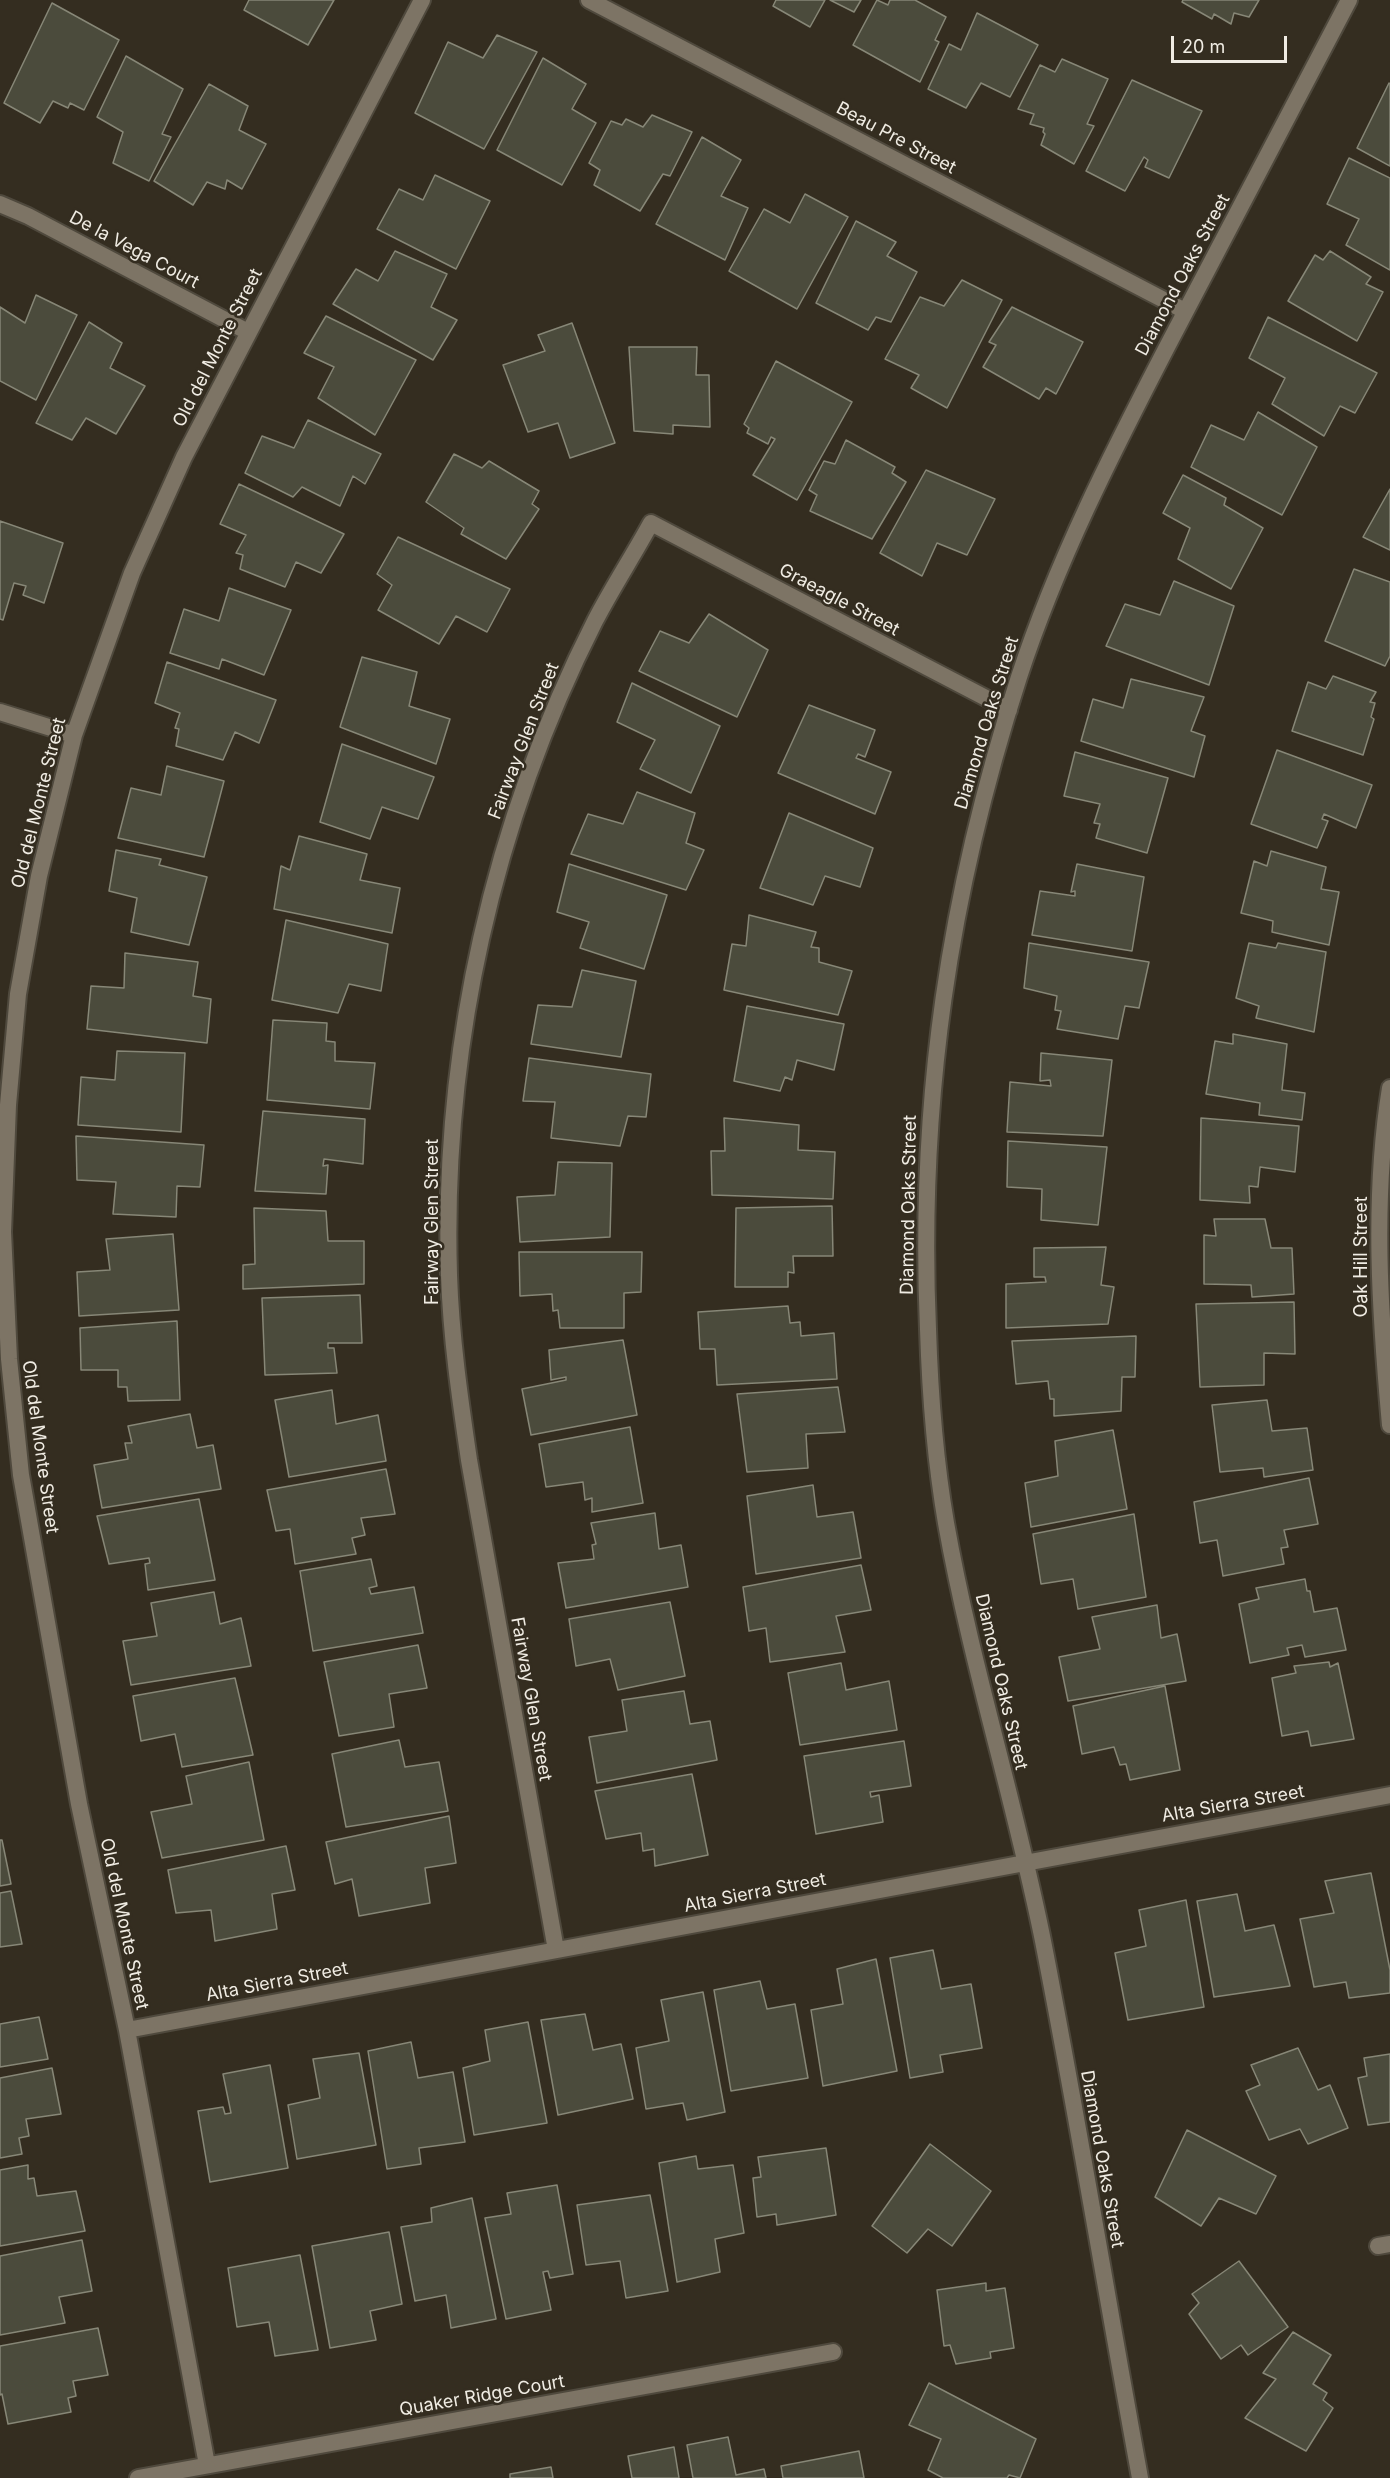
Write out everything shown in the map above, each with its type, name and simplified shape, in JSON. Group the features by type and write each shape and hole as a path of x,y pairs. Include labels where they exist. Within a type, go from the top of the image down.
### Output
{"street":[{"name":"Old del Monte Street","path":"207,2465 127,2030 79,1804 21,1475 9,1359 4,1255 8,1105 18,994 39,876 74,735 132,573 184,457 422,0"},
{"name":"Beau Pre Street","path":"590,0 1185,311"},
{"name":"Diamond Oaks Street","path":"1140,2478 1042,1936 963,1611 945,1515 930,1389 925,1251 929,1129 939,1023 961,887 991,769 1053,585 1097,483 1349,0"},
{"name":"De la Vega Court","path":"0,204 28,216 248,332"},
{"name":"Graeagle Street","path":"651,523 1009,710"},
{"name":"Fairway Glen Street","path":"556,1950 458,1387 449,1275 450,1164 460,1053 480,938 512,820 551,716 595,620 651,523"},
{"path":"0,712 74,735"},
{"name":"Oak Hill Street","path":"1390,1088 1379,1208 1382,1336 1390,1425"},
{"name":"Alta Sierra Street","path":"127,2030 1390,1795"},
{"name":"Quaker Ridge Court","path":"138,2478 833,2352"}],"building":[{"path":"249,0 334,0 308,45 244,10"},
{"path":"776,0 825,0 810,27 773,6"},
{"path":"830,0 861,0 854,12"},
{"path":"877,0 888,5 890,0 915,0 946,17 935,40 939,42 920,82 853,45"},
{"path":"1183,0 1259,0 1249,17 1234,13 1231,24 1214,14 1212,19 1182,2"},
{"path":"52,3 119,40 84,110 70,103 68,108 53,101 40,123 4,103"},
{"path":"977,13 1038,45 1010,97 981,83 966,108 928,89 949,44 961,50"},
{"path":"497,35 537,52 484,149 415,113 448,42 483,58"},
{"path":"126,56 183,89 162,134 171,137 149,181 113,163 123,132 97,117"},
{"path":"543,58 586,84 572,109 596,123 562,185 497,150"},
{"path":"1062,59 1108,79 1087,124 1094,126 1074,164 1041,145 1045,134 1044,128 1030,124 1034,114 1018,109 1040,65 1055,72"},
{"path":"1132,80 1202,111 1169,178 1145,167 1148,160 1144,157 1125,191 1086,171"},
{"path":"209,84 248,106 239,130 266,144 242,189 227,180 225,189 207,182 193,205 154,181"},
{"path":"1390,84 1390,166 1357,148"},
{"path":"652,115 692,132 670,176 663,174 640,211 594,185 600,170 589,163 611,121 622,125 626,119 643,127"},
{"path":"702,137 741,160 721,196 748,208 725,260 656,224"},
{"path":"1349,158 1390,178 1390,270 1346,245 1359,219 1327,204"},
{"path":"435,175 490,201 456,269 377,229 399,189 423,200"},
{"path":"805,194 848,217 797,309 729,271 764,209 790,223"},
{"path":"856,221 896,242 887,256 917,272 891,322 876,317 868,330 816,303"},
{"path":"395,251 447,274 431,307 457,320 433,360 333,304 356,269 378,281"},
{"path":"1330,251 1371,277 1366,284 1383,292 1357,341 1288,301 1315,255 1323,260"},
{"path":"962,280 1002,300 947,408 911,388 919,375 885,359 920,297 944,306"},
{"path":"36,295 77,315 36,400 0,381 0,307 25,323"},
{"path":"1012,307 1083,342 1056,394 1046,388 1039,399 983,367 996,345 989,342"},
{"path":"326,316 416,360 375,435 318,398 334,367 304,353"},
{"path":"1268,317 1377,373 1355,413 1340,406 1324,436 1272,404 1285,378 1249,358"},
{"path":"89,322 122,343 110,368 145,386 116,434 86,418 72,440 36,423"},
{"path":"572,323 615,443 570,458 558,423 528,432 503,365 545,351 538,335"},
{"path":"629,347 697,347 696,375 709,375 710,427 673,425 673,434 634,431"},
{"path":"776,361 852,402 797,500 753,475 775,439 771,437 768,444 747,433 749,428 744,424"},
{"path":"1258,412 1317,447 1282,515 1191,467 1211,425 1244,440"},
{"path":"308,420 381,454 365,484 353,476 340,506 302,487 293,497 245,473 262,436 294,448"},
{"path":"846,440 895,467 892,473 906,482 872,539 810,511 817,495 809,490 824,461 835,464"},
{"path":"454,454 482,468 489,461 539,491 532,504 539,509 506,559 461,534 464,528 426,502"},
{"path":"926,470 995,499 967,555 937,543 922,576 880,553"},
{"path":"1183,475 1226,498 1224,505 1263,528 1231,589 1178,559 1190,528 1163,513"},
{"path":"239,484 344,534 321,573 296,562 285,587 240,569 243,555 236,553 246,535 220,524"},
{"path":"1390,489 1390,550 1363,537"},
{"path":"0,521 63,543 44,603 23,595 26,586 14,583 3,620 0,619"},
{"path":"398,537 510,589 487,632 456,616 439,644 378,610 392,585 377,574"},
{"path":"1354,569 1390,582 1390,656 1385,666 1325,641"},
{"path":"1174,581 1234,606 1209,685 1106,646 1125,604 1160,615"},
{"path":"229,588 291,610 264,675 222,659 219,669 170,653 184,609 219,621"},
{"path":"709,614 768,650 737,717 639,671 660,631 689,643"},
{"path":"362,657 417,672 409,706 450,719 436,764 340,727"},
{"path":"167,662 276,700 259,743 235,732 223,760 176,746 179,729 175,728 180,713 155,703"},
{"path":"1333,676 1376,692 1370,702 1375,703 1371,717 1374,719 1363,755 1292,731 1308,682 1326,689"},
{"path":"1131,679 1204,697 1191,731 1205,736 1194,777 1081,741 1093,699 1123,708"},
{"path":"632,683 720,726 691,793 640,769 655,740 617,722"},
{"path":"809,705 875,730 865,757 858,754 856,758 891,772 875,814 778,773"},
{"path":"342,744 434,777 418,819 382,807 370,839 320,822"},
{"path":"1277,750 1372,785 1356,828 1324,814 1322,819 1328,821 1317,848 1251,824"},
{"path":"1075,752 1168,778 1147,853 1096,838 1100,824 1094,823 1100,804 1064,796"},
{"path":"167,766 224,781 204,857 118,838 131,788 161,795"},
{"path":"637,792 695,813 686,843 704,850 686,890 571,854 588,814 623,824"},
{"path":"789,813 873,848 860,887 825,876 813,905 760,888"},
{"path":"299,836 367,854 360,880 400,888 392,933 274,909 281,866 290,870"},
{"path":"116,850 161,859 159,865 207,877 189,945 131,932 137,898 109,891"},
{"path":"1271,851 1326,867 1321,889 1339,892 1329,945 1272,932 1273,921 1241,913 1254,861 1267,866"},
{"path":"569,864 667,895 644,969 580,948 589,922 557,912"},
{"path":"1077,864 1144,877 1132,951 1032,935 1040,891 1075,896 1075,891 1071,892"},
{"path":"749,915 816,932 811,947 819,948 819,962 852,971 838,1015 724,990 732,944 746,946"},
{"path":"286,920 388,944 381,991 349,984 338,1013 272,1000"},
{"path":"1029,943 1149,962 1139,1008 1125,1006 1118,1039 1057,1029 1061,1011 1055,1010 1057,996 1024,988"},
{"path":"1249,943 1276,948 1278,943 1326,952 1314,1032 1256,1018 1259,1006 1236,998"},
{"path":"125,953 198,962 193,996 211,999 207,1043 87,1029 91,986 124,988"},
{"path":"582,970 636,981 621,1057 531,1044 538,1005 572,1007"},
{"path":"747,1006 844,1024 834,1070 797,1060 792,1080 785,1077 780,1091 734,1081"},
{"path":"273,1020 327,1023 326,1041 335,1042 335,1061 375,1063 370,1109 267,1100"},
{"path":"1233,1034 1287,1044 1282,1090 1305,1093 1302,1120 1259,1115 1260,1103 1206,1094 1215,1041 1233,1044"},
{"path":"117,1051 185,1053 181,1132 78,1125 81,1077 115,1080"},
{"path":"1041,1053 1112,1060 1103,1136 1007,1132 1010,1082 1051,1086 1050,1080 1040,1081"},
{"path":"529,1058 651,1074 646,1117 628,1116 620,1146 551,1138 555,1102 523,1101"},
{"path":"263,1111 365,1119 363,1164 324,1159 323,1166 328,1165 326,1194 255,1191"},
{"path":"724,1118 799,1125 798,1150 835,1152 833,1199 712,1195 711,1151 725,1151"},
{"path":"1201,1118 1299,1126 1295,1172 1260,1167 1258,1187 1249,1186 1250,1203 1200,1200"},
{"path":"76,1136 204,1145 200,1187 177,1186 176,1217 113,1214 116,1182 77,1180"},
{"path":"1008,1141 1107,1147 1098,1225 1041,1220 1042,1189 1007,1187"},
{"path":"558,1162 612,1163 610,1237 520,1242 517,1197 555,1195"},
{"path":"832,1206 833,1256 793,1256 794,1273 788,1272 788,1287 735,1287 736,1208"},
{"path":"254,1208 326,1211 328,1241 364,1241 364,1284 243,1289 243,1265 255,1264"},
{"path":"1214,1219 1265,1219 1271,1248 1292,1248 1294,1294 1252,1297 1251,1285 1204,1284 1204,1235 1216,1236"},
{"path":"173,1234 179,1310 79,1316 77,1272 110,1270 106,1239"},
{"path":"1106,1247 1101,1285 1114,1287 1108,1324 1006,1328 1006,1284 1046,1282 1045,1277 1034,1277 1034,1248"},
{"path":"519,1252 642,1252 641,1292 624,1293 624,1328 560,1328 558,1310 553,1311 552,1294 520,1296"},
{"path":"360,1295 362,1343 328,1343 328,1348 334,1348 337,1373 265,1375 262,1298"},
{"path":"1294,1302 1295,1354 1264,1353 1264,1385 1200,1387 1196,1304"},
{"path":"788,1306 790,1323 800,1322 801,1336 834,1333 837,1379 717,1385 715,1349 700,1349 698,1312"},
{"path":"177,1321 180,1400 128,1401 127,1387 118,1387 118,1370 81,1370 80,1328"},
{"path":"1136,1336 1135,1377 1122,1377 1121,1411 1054,1416 1054,1399 1050,1399 1048,1381 1016,1384 1012,1341"},
{"path":"623,1340 637,1415 531,1435 522,1389 566,1380 566,1377 551,1380 549,1350"},
{"path":"838,1387 845,1432 806,1434 808,1468 747,1472 737,1394"},
{"path":"332,1390 336,1424 378,1415 386,1461 289,1477 275,1400"},
{"path":"1267,1400 1272,1431 1307,1428 1313,1470 1264,1477 1263,1468 1220,1472 1212,1405"},
{"path":"190,1414 197,1448 213,1445 221,1489 102,1508 94,1465 128,1459 125,1443 132,1443 128,1426"},
{"path":"630,1427 643,1503 592,1512 592,1498 585,1500 583,1482 546,1487 539,1444"},
{"path":"1113,1430 1127,1509 1031,1527 1025,1483 1058,1476 1055,1441"},
{"path":"386,1469 395,1514 361,1518 365,1535 352,1538 356,1554 295,1564 290,1529 276,1531 267,1490"},
{"path":"1309,1478 1318,1524 1284,1530 1288,1547 1281,1548 1284,1564 1223,1576 1217,1540 1200,1543 1194,1502"},
{"path":"813,1485 817,1517 853,1512 861,1558 756,1574 747,1496"},
{"path":"199,1499 215,1580 148,1590 145,1564 150,1563 149,1558 109,1564 97,1516"},
{"path":"655,1513 659,1549 681,1545 688,1587 566,1608 558,1563 594,1559 592,1545 596,1544 591,1523"},
{"path":"1134,1514 1146,1597 1078,1609 1073,1579 1041,1584 1033,1534"},
{"path":"371,1559 377,1586 369,1588 371,1594 414,1587 423,1633 313,1651 300,1571"},
{"path":"861,1565 871,1610 836,1616 845,1652 770,1662 766,1628 749,1631 743,1587"},
{"path":"1305,1579 1314,1612 1337,1608 1346,1650 1305,1657 1302,1645 1287,1648 1289,1655 1250,1663 1239,1604 1259,1599 1256,1588"},
{"path":"214,1592 220,1624 241,1618 251,1666 131,1685 123,1641 157,1636 151,1603"},
{"path":"670,1602 685,1676 618,1690 610,1659 576,1666 569,1619"},
{"path":"1157,1605 1161,1638 1177,1634 1186,1681 1068,1701 1059,1657 1100,1649 1092,1617"},
{"path":"418,1645 427,1688 389,1694 394,1727 339,1736 324,1662"},
{"path":"1329,1662 1330,1667 1338,1663 1354,1739 1311,1746 1308,1731 1282,1736 1272,1678 1296,1673 1294,1666"},
{"path":"841,1663 846,1690 889,1681 897,1730 800,1745 788,1673"},
{"path":"235,1678 253,1755 182,1767 175,1734 141,1741 133,1696"},
{"path":"1165,1686 1180,1770 1130,1780 1126,1764 1120,1765 1114,1747 1082,1754 1073,1706"},
{"path":"684,1691 690,1724 710,1721 717,1760 597,1783 589,1737 627,1731 622,1700"},
{"path":"399,1740 405,1767 439,1762 448,1811 346,1827 332,1754"},
{"path":"904,1741 911,1786 870,1792 871,1797 879,1795 883,1822 816,1834 804,1756"},
{"path":"249,1762 264,1840 162,1858 151,1812 192,1804 186,1776"},
{"path":"692,1774 708,1855 655,1866 654,1849 643,1851 641,1833 606,1839 595,1791"},
{"path":"449,1816 456,1863 425,1868 430,1903 359,1916 352,1879 335,1884 326,1842"},
{"path":"0,1840 2,1840 11,1884 0,1886"},
{"path":"286,1846 295,1890 272,1894 277,1929 215,1941 211,1910 176,1913 168,1870"},
{"path":"1371,1873 1390,1970 1390,1993 1349,1998 1346,1982 1314,1987 1300,1919 1334,1913 1325,1881"},
{"path":"11,1891 22,1944 0,1947 0,1893"},
{"path":"1237,1894 1245,1931 1274,1925 1290,1986 1214,1997 1197,1901"},
{"path":"1186,1900 1204,2007 1128,2020 1115,1953 1146,1946 1139,1910"},
{"path":"933,1950 941,1989 971,1984 982,2048 940,2055 943,2072 910,2078 890,1958"},
{"path":"876,1959 897,2071 823,2086 811,2010 843,2004 837,1969"},
{"path":"760,1981 767,2009 795,2004 808,2078 731,2091 714,1990"},
{"path":"703,1992 725,2112 687,2120 683,2103 646,2109 636,2048 669,2041 661,2000"},
{"path":"585,2014 593,2050 621,2044 633,2099 558,2115 541,2020"},
{"path":"39,2017 48,2059 0,2067 0,2024"},
{"path":"528,2022 547,2123 474,2135 463,2068 490,2061 485,2030"},
{"path":"411,2042 418,2078 453,2072 465,2142 419,2148 421,2164 387,2169 368,2051"},
{"path":"1298,2048 1318,2090 1330,2085 1348,2128 1308,2144 1300,2129 1269,2140 1246,2091 1260,2085 1251,2065"},
{"path":"359,2053 376,2145 297,2159 288,2105 320,2098 313,2059"},
{"path":"1390,2054 1390,2122 1368,2125 1358,2078 1367,2076 1364,2058"},
{"path":"270,2065 288,2168 210,2182 198,2111 223,2107 225,2114 231,2113 223,2074"},
{"path":"52,2068 61,2114 26,2119 29,2136 19,2138 22,2154 0,2158 0,2078"},
{"path":"1187,2130 1276,2176 1256,2214 1219,2198 1201,2226 1155,2197"},
{"path":"930,2144 991,2191 952,2246 928,2229 907,2253 872,2226"},
{"path":"826,2148 836,2215 777,2225 776,2214 757,2217 753,2178 761,2177 758,2157"},
{"path":"696,2156 698,2169 733,2165 744,2233 715,2239 720,2272 677,2282 659,2163"},
{"path":"28,2165 28,2179 34,2178 37,2196 76,2191 85,2231 0,2246 0,2170"},
{"path":"557,2185 573,2274 550,2278 548,2271 543,2272 551,2310 506,2319 485,2218 511,2214 507,2193"},
{"path":"650,2195 668,2291 626,2298 620,2261 586,2265 577,2205"},
{"path":"472,2198 496,2319 451,2328 446,2295 415,2301 401,2227 432,2222 431,2208"},
{"path":"389,2232 402,2304 370,2311 376,2340 330,2348 312,2246"},
{"path":"82,2240 92,2291 59,2297 65,2323 0,2335 0,2256"},
{"path":"300,2255 318,2350 275,2356 269,2322 237,2327 228,2268"},
{"path":"1239,2261 1288,2327 1248,2355 1241,2345 1221,2359 1189,2314 1199,2303 1192,2294"},
{"path":"986,2283 986,2291 1005,2288 1014,2348 990,2352 991,2358 956,2364 950,2345 944,2346 937,2290"},
{"path":"98,2328 108,2375 73,2381 76,2396 68,2398 71,2412 8,2424 2,2394 0,2395 0,2346"},
{"path":"1293,2332 1331,2355 1313,2384 1327,2393 1323,2400 1333,2408 1306,2451 1245,2418 1276,2379 1263,2373"},
{"path":"929,2383 1036,2439 1020,2478 1009,2475 1007,2478 943,2478 928,2470 941,2439 909,2425"},
{"path":"728,2437 736,2475 764,2469 766,2478 693,2478 687,2445"},
{"path":"674,2447 679,2478 632,2478 628,2456"},
{"path":"859,2451 864,2478 783,2478 781,2466"},
{"path":"551,2467 553,2478 510,2478 510,2474"}]}
